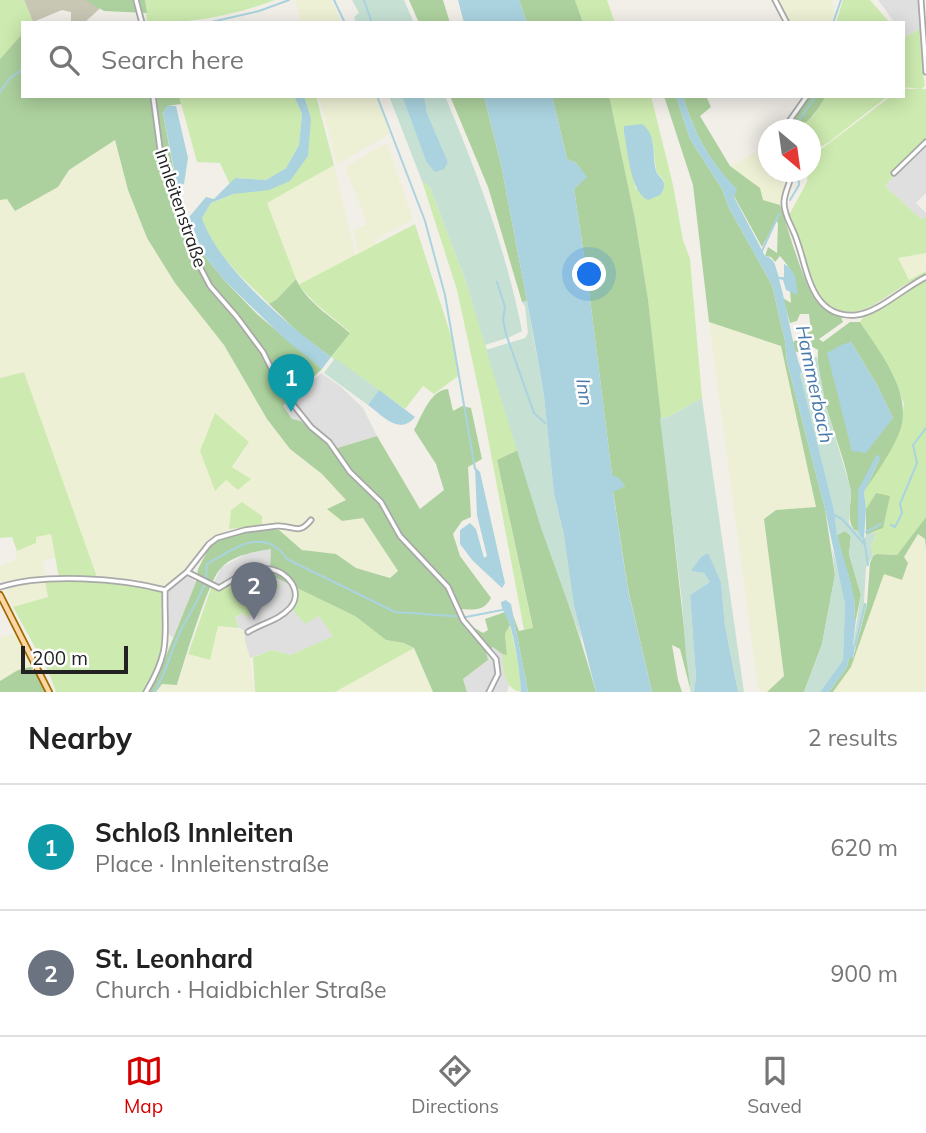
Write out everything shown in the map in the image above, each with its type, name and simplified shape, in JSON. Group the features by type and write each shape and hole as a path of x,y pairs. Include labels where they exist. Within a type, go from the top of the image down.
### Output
{"main road":[{"path":"0,595 49,692"}],"street":[{"path":"136,0 141,21"},
{"path":"775,0 786,21"},
{"path":"920,0 926,72"},
{"name":"Innleitenstraße","path":"153,98 162,164 200,267 219,299 237,317 263,352 283,392 311,427 330,442 355,477 381,502 400,536 448,587 462,618 490,650 498,664 498,674 489,692"},
{"path":"790,119 806,98"},
{"path":"894,173 926,142"},
{"path":"789,182 784,203 785,213 796,238 811,288 825,307 840,314 858,315 870,311 926,277"},
{"path":"164,590 187,572 209,544 226,534 285,525 299,530 311,520"},
{"path":"187,572 219,588 253,571 270,569 285,576 294,586 296,593 289,609 269,623 247,632"},
{"path":"0,587 41,579 119,580 164,590"},
{"path":"146,692 165,654 167,632 164,590"}],"shaded area":[{"path":"24,0 107,2 86,21 71,21 71,12 62,10 33,21"},
{"path":"295,0 331,0 341,21 300,21"},
{"path":"352,0 404,0 413,21 355,21 354,17 359,13"},
{"path":"773,0 832,0 832,21 784,21"},
{"path":"878,0 919,0 922,28 905,37 905,21 894,21"},
{"path":"320,98 377,98 390,134 337,164"},
{"path":"390,98 403,98 426,161 448,162 427,113 424,98 446,98 490,212 522,331 485,345 465,279 430,187 422,181"},
{"path":"926,139 926,193 916,203 926,213 926,217 921,219 885,186"},
{"path":"115,140 128,190 147,238 175,283 224,345 267,419 290,449 322,474 347,500 328,509 363,518 398,571 390,578 356,568 336,554 302,550 279,530 263,529 262,516 231,510 229,529 208,543 174,582 164,587 97,577 24,372 0,378 0,200 7,199 15,210 58,187 69,170","holes":["215,413 249,442 226,480 216,490"]},
{"path":"387,143 413,220 375,240 377,245 358,253 353,230 367,224 345,167"},
{"path":"758,151 758,182 786,182 780,205 763,200 730,166"},
{"path":"334,165 356,256 298,285 266,203"},
{"path":"926,253 926,271 909,280 897,258"},
{"path":"527,301 544,396 554,494 564,535 582,642 541,528 486,350 525,338 528,333 525,306 522,302"},
{"path":"709,322 781,346 816,508 776,510 764,519 784,676 767,692 758,689"},
{"path":"808,356 817,357 826,406 851,490 849,523 865,538 875,532 874,542 871,543 873,556 866,567 864,603 867,604 855,647 853,645 861,595 849,554 851,536 845,531 837,535 834,510 801,383 800,375 811,369"},
{"path":"335,358 379,390 368,405 324,373"},
{"path":"321,373 340,386 363,408 377,436 334,449 301,421 292,419 283,406"},
{"path":"702,398 744,692 738,692 725,626 721,582 708,554 692,571 704,573 710,582 690,595 696,677 694,692 691,692 660,418 668,417"},
{"path":"51,533 56,558 43,560 49,597 13,607 6,593 7,583 0,580 0,566 15,560 17,551 36,543 35,537"},
{"path":"918,534 925,539 926,548 924,692 833,692 851,667 884,573 904,557"},
{"path":"272,549 271,567 244,572 219,585 214,582 221,568 246,554"},
{"path":"832,549 845,604 843,660 820,692 804,692 822,644 835,575"},
{"path":"270,575 291,585 292,609 305,623 319,616 334,636 291,655 272,650 250,658 245,631 239,628 235,617 244,613 246,617 260,605 269,591"},
{"path":"186,576 196,582 173,638 168,633 167,592"},
{"path":"218,625 245,631 254,692 156,692 162,684 177,685 188,654 210,660"},
{"path":"17,633 34,666 18,670 0,681 0,637"},
{"path":"493,646 502,654 509,686 507,692 467,692 463,679 488,660 486,651"},
{"path":"414,648 433,692 335,692"}],"green space":[{"path":"0,0 24,0 33,21 21,21 21,35 0,59"},
{"path":"85,0 145,0 147,13 104,11"},
{"path":"145,0 275,0 212,18 147,21"},
{"path":"409,0 443,0 449,21 418,21"},
{"path":"519,0 575,0 582,21 526,21"},
{"path":"575,0 607,0 614,21 582,21"},
{"path":"843,0 870,0 888,21 837,21"},
{"path":"922,28 925,86 921,89 905,87 905,37"},
{"path":"21,35 21,98 180,98 181,104 167,106 163,113 178,194 203,254 258,315 322,369 283,406 292,419 301,421 334,449 377,436 420,509 444,490 436,464 414,430 431,399 442,390 448,389 453,411 462,406 471,408 482,459 468,467 471,517 462,521 453,534 460,556 491,598 481,608 457,609 468,624 483,633 488,630 485,619 505,612 510,625 505,634 507,655 493,647 486,651 488,660 463,679 467,692 433,692 414,648 386,640 355,616 270,575 271,549 238,557 221,568 203,605 177,685 162,684 156,692 148,692 157,678 196,582 198,569 210,546 226,536 263,529 279,530 302,550 336,554 356,568 390,578 398,571 363,518 342,521 327,509 346,500 322,474 290,449 267,419 224,345 175,283 147,238 128,190 115,140 69,170 58,187 15,211 7,199 0,200 0,59"},
{"path":"905,89 926,89 926,139 885,186 921,219 926,217 926,253 898,258 909,280 926,271 926,275 859,311 845,312 832,307 817,294 789,215 807,182 821,182 821,149 888,98 905,98"},
{"path":"180,98 295,98 302,114 299,145 286,168 266,180 235,178 230,185 220,163 197,162"},
{"path":"305,98 317,98 334,165 267,203 296,279 269,304 222,254 202,218 211,203 233,194 290,181 311,118"},
{"path":"451,98 484,98 501,164 527,301 522,302 488,187"},
{"path":"552,98 610,98 635,219 648,299 691,692 680,649 672,645 682,692 652,692 628,589 613,491 625,486 612,475 589,291 602,282 587,276 574,189 586,177 576,163 567,159"},
{"path":"609,98 651,98 673,185 683,240 690,259 702,398 668,417 660,418 648,299 635,219","holes":["625,126 653,142 656,171 664,181 636,189 624,133"]},
{"path":"665,98 677,98 690,139 722,189 729,208 772,285 787,362 825,509 835,575 822,644 804,692 767,692 784,676 764,519 776,510 816,507 781,346 709,322 693,185"},
{"path":"684,98 707,98 711,107 700,116 730,166 760,188 763,200 780,205 813,295 823,308 841,317 843,322 819,339 823,342 850,322 860,322 885,360 898,388 903,416 900,431 864,492 880,458 858,490 858,531 851,525 850,488 825,402 818,367 818,350 811,346 801,353 794,351 793,342 811,331 809,314 800,314 797,321 790,323 783,298 791,303 788,266 780,256 775,262 771,257 765,256 768,247 777,253 778,223 776,221 762,247 734,196 736,189 710,157 697,134","holes":["851,342 893,418 852,450 828,353"]},
{"path":"807,98 825,98 809,119 793,119"},
{"path":"825,98 885,98 821,147 821,119 809,119"},
{"path":"422,181 430,187 465,279 518,450 497,460 533,629 524,630 457,290"},
{"path":"415,224 453,342 458,376 434,394 423,386 405,409 331,357 350,332 298,285"},
{"path":"296,279 313,302 350,333 331,357 299,333 269,304"},
{"path":"926,280 926,517 897,555 873,556 871,543 874,542 875,532 883,528 876,493 866,509 864,492 900,430 904,404 894,377 860,322 863,317"},
{"path":"24,372 97,577 59,578 51,534 36,537 36,543 17,551 12,537 0,538 0,378"},
{"path":"215,413 249,442 232,467 251,479 238,490 226,480 215,491 200,451"},
{"path":"518,450 596,692 528,692 513,615 519,631 533,628 497,460"},
{"path":"876,493 890,496 883,528 866,535 866,509"},
{"path":"242,502 262,516 262,526 229,529 231,510"},
{"path":"926,517 926,548 925,539 918,534 904,557 908,563 902,580 884,574 851,667 833,692 829,692 847,667 849,658 853,658 867,604 870,563 873,556 897,555"},
{"path":"845,531 851,536 849,554 861,595 854,620 855,604 837,535"},
{"path":"270,571 280,587 265,596 259,612 246,617 244,613 235,617 239,628 218,626 210,660 188,654 211,588 219,590 241,577"},
{"path":"45,581 119,584 162,592 164,652 144,692 56,692 49,673 13,607 48,597"},
{"path":"291,585 355,616 386,640 414,648 335,692 255,692 253,657 272,650 291,655 333,636 319,616 305,624 292,609"},
{"path":"510,625 520,671 521,692 511,687 504,672 502,654 507,654 505,634"},
{"path":"34,666 47,692 0,692 0,681 18,670"}],"water":[{"path":"458,0 519,0 526,21 463,21"},
{"path":"295,98 305,98 311,118 308,156 290,181 269,190 233,194 211,203 202,218 223,256 239,276 276,313 331,357 322,369 285,339 224,280 203,254 189,217 206,197 214,199 235,178 266,180 286,168 299,145 302,114"},
{"path":"403,98 424,98 427,113 448,162 444,169 435,172 426,161"},
{"name":"Inn","path":"484,98 552,98 567,159 576,163 587,177 574,189 587,276 602,282 589,291 612,475 619,478 625,486 613,492 628,590 652,692 596,692 574,605 564,535 554,494 544,396 501,164"},
{"path":"677,98 684,98 704,146 737,189 734,197 765,256 773,261 779,277 784,277 784,264 795,277 798,295 786,290 783,280 779,279 855,604 853,658 849,658 847,667 829,692 820,692 843,660 845,604 825,509 787,362 772,285 729,208 722,189 690,139"},
{"path":"167,106 176,106 188,158 184,184 177,185 163,113"},
{"path":"642,124 650,134 656,171 664,185 660,195 648,200 637,189 624,133 624,126"},
{"path":"851,342 893,418 866,453 852,451 827,353"},
{"path":"379,390 415,417 403,425 385,419 368,405"},
{"path":"877,454 880,458 864,492 864,539 858,531 858,490"},
{"path":"475,467 480,472 505,583 502,588 473,561 460,544 460,530 470,523 476,529 484,558 487,556 477,515"},
{"path":"708,553 721,582 725,626 738,692 694,692 696,677 690,595 710,582 704,573 691,571 701,557"},
{"path":"506,600 511,604 528,692 521,692 513,636 501,605 501,602"}],"waterway":[{"path":"216,21 259,11 289,0"},
{"path":"334,0 344,21"},
{"path":"364,0 371,21"},
{"path":"834,21 841,0"},
{"path":"0,92 10,78 21,70"},
{"path":"378,98 425,221 445,295 475,469"},
{"path":"800,119 815,98"},
{"path":"790,200 799,182"},
{"path":"762,251 779,214"},
{"path":"497,282 505,307 503,320 506,334 534,413 545,423"},
{"path":"891,525 895,527 902,513 900,504 917,463 913,445 926,428"},
{"path":"834,515 842,519 865,545"},
{"path":"866,532 881,524"},
{"path":"864,539 868,565"},
{"path":"206,578 207,564 248,543 269,543 287,559 395,612 466,617 502,610"},
{"path":"154,692 204,585"},
{"path":"855,646 865,604"}],"place":[{"name":"Schloß Innleiten","path":"291,412"},
{"name":"St. Leonhard","path":"254,620"}],"water label":[{"name":"Hammerbach","path":"815,384"}]}
